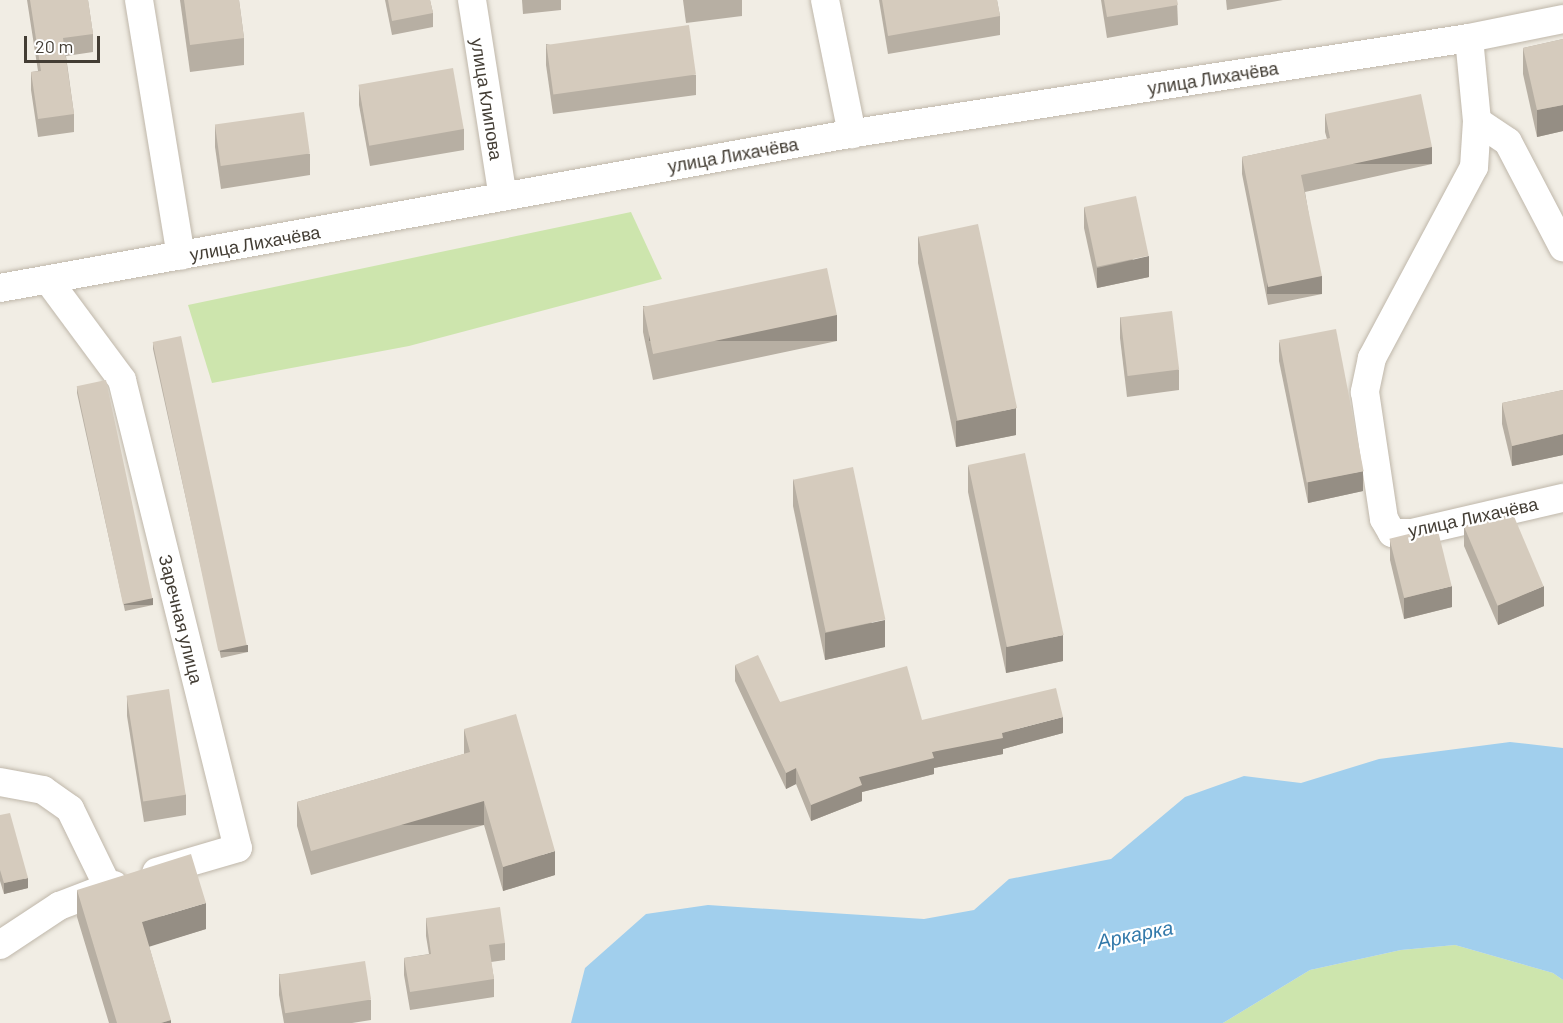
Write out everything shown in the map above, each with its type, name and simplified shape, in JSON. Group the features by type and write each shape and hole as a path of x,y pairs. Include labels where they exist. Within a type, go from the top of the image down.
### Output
{"street":[{"path":"139,0 181,256"},
{"name":"улица Клипова","path":"472,0 502,197"},
{"path":"825,0 852,134"},
{"name":"улица Лихачёва","path":"0,288 852,134 1469,38 1563,19"},
{"name":"улица Лихачёва","path":"1469,38 1477,121 1474,167 1372,358 1365,392 1384,519 1392,533 1412,533 1563,498"},
{"path":"1477,121 1508,142 1563,248"},
{"name":"Заречная улица","path":"0,945 59,906 108,886 238,848 122,380 48,280"},
{"path":"0,782 43,790 70,810 108,886"}],"green space":[{"path":"631,212 662,279 409,346 212,383 188,305"},
{"path":"1455,945 1553,973 1563,980 1563,1023 1223,1023 1310,970 1401,950"}],"water":[{"name":"Аркарка","path":"1510,742 1563,748 1563,980 1553,973 1455,945 1401,950 1310,970 1223,1023 571,1023 585,968 646,914 708,905 924,919 974,910 1009,879 1111,859 1185,797 1244,776 1301,783 1379,759"}],"building":[{"path":"30,0 88,0 93,34 63,38 74,114 38,119 31,72 41,71"},
{"path":"184,0 239,0 244,38 190,45"},
{"path":"388,0 430,0 433,13 392,21"},
{"path":"882,0 997,0 1000,16 888,36"},
{"path":"1104,0 1177,0 1178,5 1107,17"},
{"path":"689,25 696,75 553,95 546,45"},
{"path":"1563,39 1563,105 1537,110 1523,48"},
{"path":"453,68 464,129 369,146 358,85"},
{"path":"1421,94 1432,147 1301,175 1322,276 1268,287 1242,157 1330,138 1325,114"},
{"path":"304,112 310,154 221,166 215,125"},
{"path":"1136,196 1149,256 1097,267 1084,207"},
{"path":"978,224 1017,408 957,421 918,237"},
{"path":"827,268 837,315 653,354 643,307"},
{"path":"1172,311 1179,370 1128,376 1120,317"},
{"path":"1336,329 1364,471 1307,482 1279,340"},
{"path":"181,336 247,645 218,651 153,342"},
{"path":"106,380 152,598 123,604 77,386"},
{"path":"1563,390 1563,434 1512,446 1502,403"},
{"path":"1025,453 1064,635 1007,647 968,465"},
{"path":"853,467 885,620 826,632 793,480"},
{"path":"1510,507 1544,586 1498,606 1464,527"},
{"path":"1437,527 1452,586 1404,598 1389,539"},
{"path":"758,655 780,702 907,666 922,720 1056,688 1063,717 1002,733 1003,738 932,752 934,758 859,777 862,785 811,805 796,768 786,773 735,665"},
{"path":"169,689 186,795 143,801 127,696"},
{"path":"516,714 555,851 503,867 484,801 311,851 297,802 470,752 464,729"},
{"path":"10,813 28,878 4,883 0,870 0,815"},
{"path":"191,854 206,903 142,922 171,1020 161,1023 117,1023 77,890"},
{"path":"500,907 505,943 489,945 494,979 410,992 404,958 431,954 426,918"},
{"path":"365,961 371,1000 285,1013 279,975"}]}
